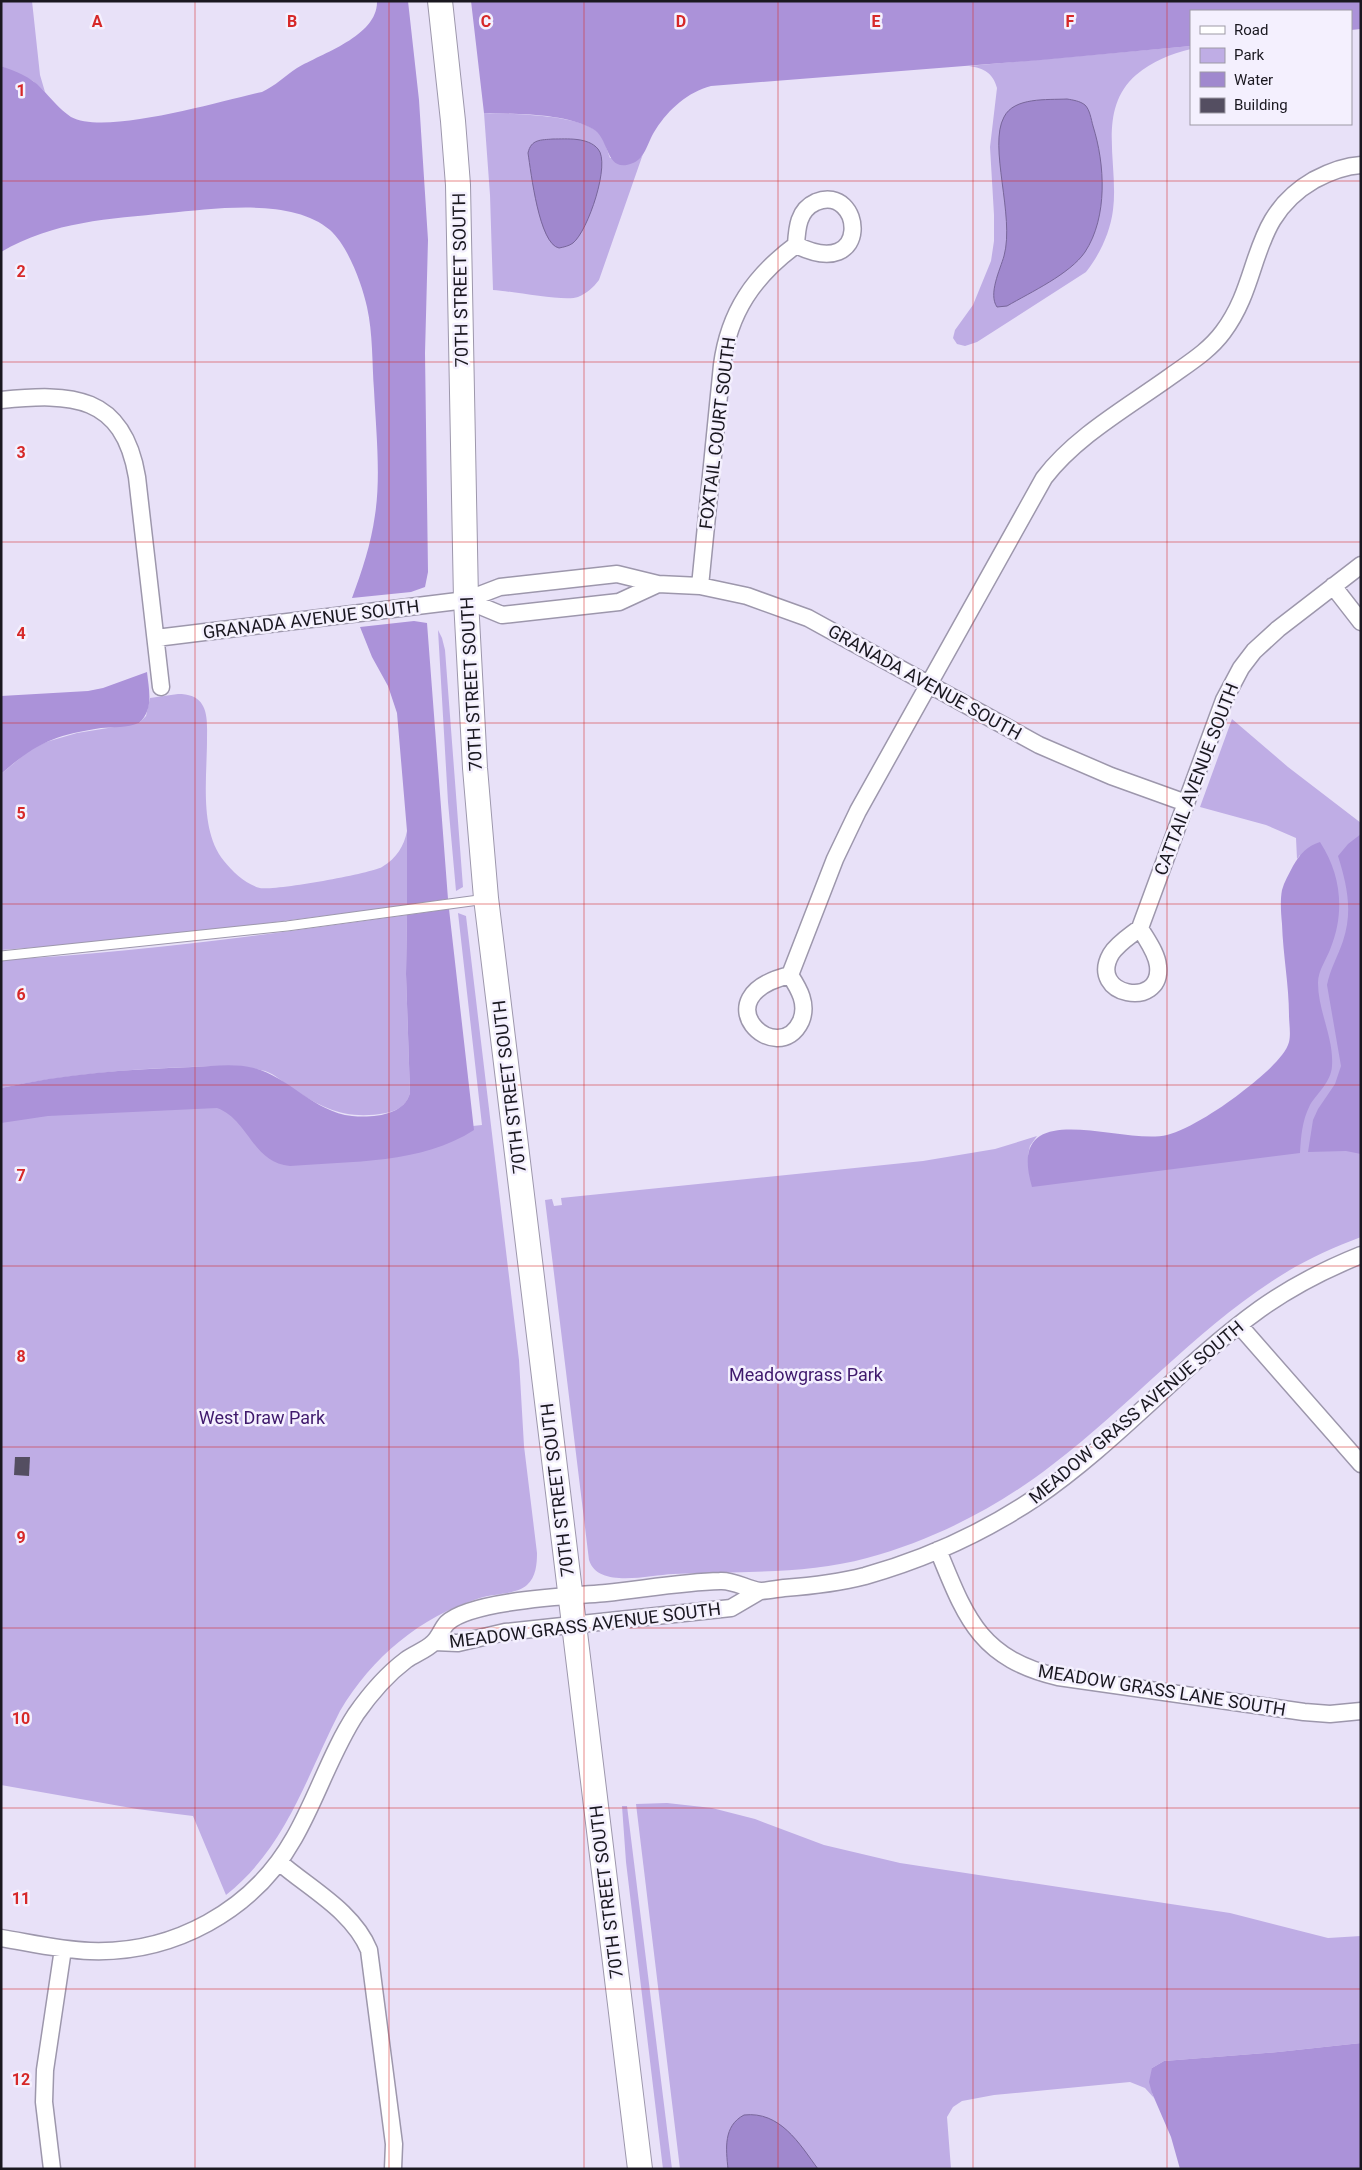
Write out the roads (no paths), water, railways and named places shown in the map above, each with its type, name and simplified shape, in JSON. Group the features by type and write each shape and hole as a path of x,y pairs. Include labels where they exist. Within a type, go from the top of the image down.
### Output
{"main road":[{"name":"70TH STREET SOUTH","path":"440,1 453,121 458,194 466,600 475,768 486,898 640,2169"}],"street":[{"path":"790,975 845,835 1036,492 1056,463 1080,441 1192,362 1216,340 1228,325 1240,303 1266,229 1286,202 1302,187 1323,175 1361,164"},
{"name":"FOXTAIL COURT SOUTH","path":"700,586 722,365 727,338 737,312 755,283 772,264 796,245"},
{"path":"1,400 49,397 80,401 103,412 124,436 133,458 137,477 161,687"},
{"name":"CATTAIL AVENUE SOUTH","path":"1140,928 1224,700 1241,668 1254,651 1278,629 1361,565"},
{"name":"GRANADA AVENUE SOUTH","path":"156,638 466,600 500,587 617,574 658,584 700,586 746,596 795,612 1055,752 1111,776 1186,803"},
{"name":"GRANADA AVENUE SOUTH","path":"466,600 502,616 619,602 658,584"},
{"path":"1333,586 1361,622"},
{"name":"MEADOW GRASS AVENUE SOUTH","path":"434,1642 458,1642 505,1632 731,1608 760,1591 849,1580 888,1569 938,1550 969,1537 1043,1492 1102,1445 1239,1325 1301,1283 1361,1254"},
{"path":"1239,1325 1361,1464"},
{"name":"MEADOW GRASS LANE SOUTH","path":"938,1550 959,1602 976,1630 986,1642 1005,1656 1032,1670 1058,1677 1304,1712 1330,1714 1361,1711"},
{"name":"MEADOW GRASS AVENUE SOUTH","path":"1,1938 63,1949 117,1950 154,1944 180,1937 211,1922 235,1906 267,1878 279,1862 304,1820 346,1731 366,1701 398,1666 434,1642 448,1621 472,1611 512,1602 726,1580 760,1591"},
{"path":"279,1862 349,1918 360,1932 369,1950 394,2144 393,2169"},
{"path":"52,2169 44,2102 45,2070 63,1949"}],"lane":[{"path":"1,956 296,925 486,898"}],"water":[{"path":"1067,99 1087,107 1097,141 1102,173 1101,207 1098,223 1085,252 1070,268 1007,306 997,307 994,289 1007,240 999,145 1000,130 1004,117 1015,106 1023,103"},
{"path":"553,139 589,142 598,149 602,168 596,197 585,225 573,243 559,248 552,244 541,221 528,153 529,148 534,143"},
{"path":"744,2115 757,2115 778,2123 796,2139 818,2169 728,2169 727,2139 729,2132 732,2125"}],"park label":[{"name":"Meadowgrass Park","path":"806,1374"},
{"name":"West Draw Park","path":"262,1417"}]}
